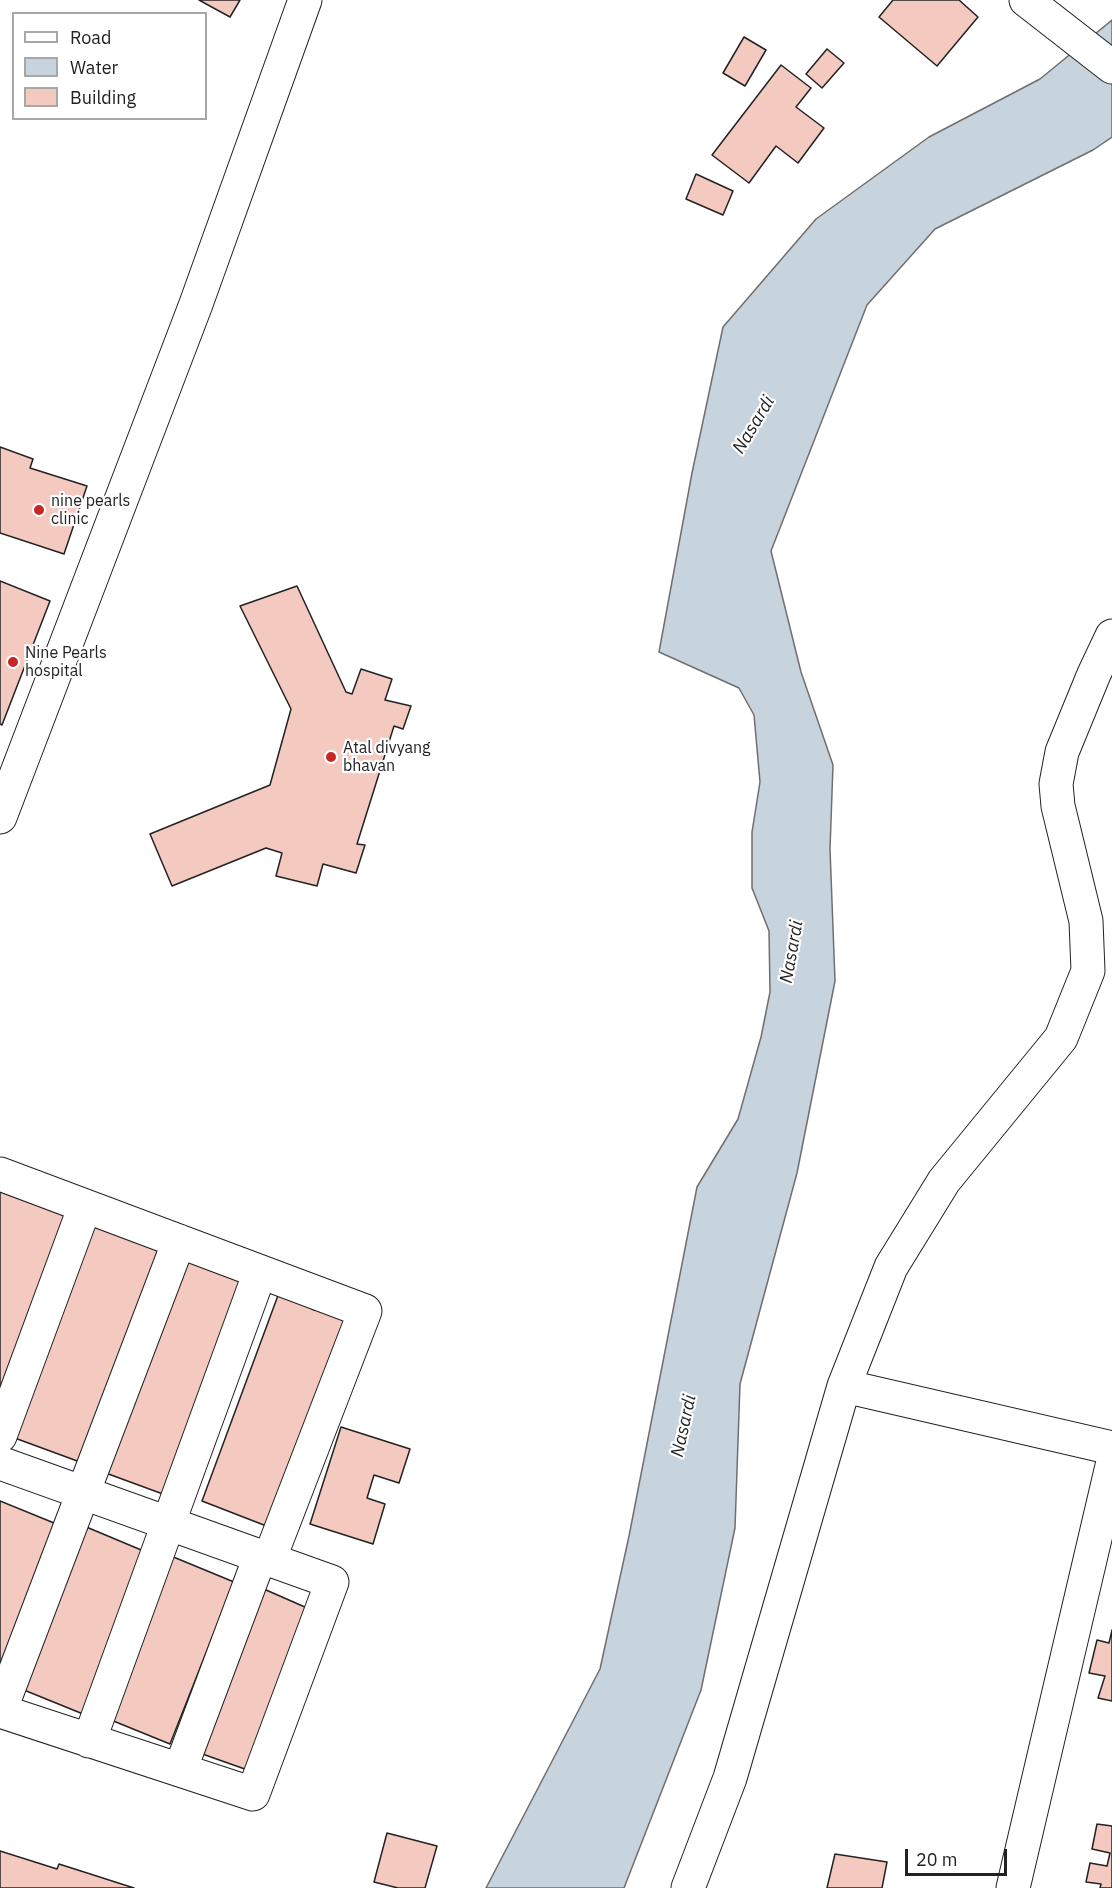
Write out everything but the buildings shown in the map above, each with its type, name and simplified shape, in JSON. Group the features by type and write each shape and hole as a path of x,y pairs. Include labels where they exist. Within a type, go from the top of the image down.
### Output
{"street":[{"path":"2,801 192,315 305,0"},
{"path":"1026,0 1112,67"},
{"path":"688,1888 730,1778 844,1386 891,1267 944,1181 1061,1038 1088,971 1086,921 1058,806 1056,784 1062,752 1112,636"},
{"path":"0,1174 365,1311 180,1770"},
{"path":"0,1436 85,1206"},
{"path":"0,1463 83,1493 169,1523 332,1582 253,1794 0,1711 83,1493 179,1241"},
{"path":"90,1741 260,1272"},
{"path":"844,1386 1112,1448"},
{"path":"1012,1888 1112,1466"}],"water":[{"name":"Nasardi","path":"1112,20 1112,137 1093,150 935,229 867,305 771,551 801,672 833,765 830,849 835,981 797,1173 740,1384 735,1528 701,1690 624,1888 486,1888 600,1669 629,1536 697,1187 738,1119 761,1037 770,992 769,931 752,888 752,832 760,782 754,715 739,688 659,652 692,473 723,327 816,219 929,137 1040,79"}],"place":[{"name":"nine pearls clinic","path":"39,510"},
{"name":"Nine Pearls hospital","path":"13,662"},
{"name":"Atal divyang bhavan","path":"331,757"}]}
